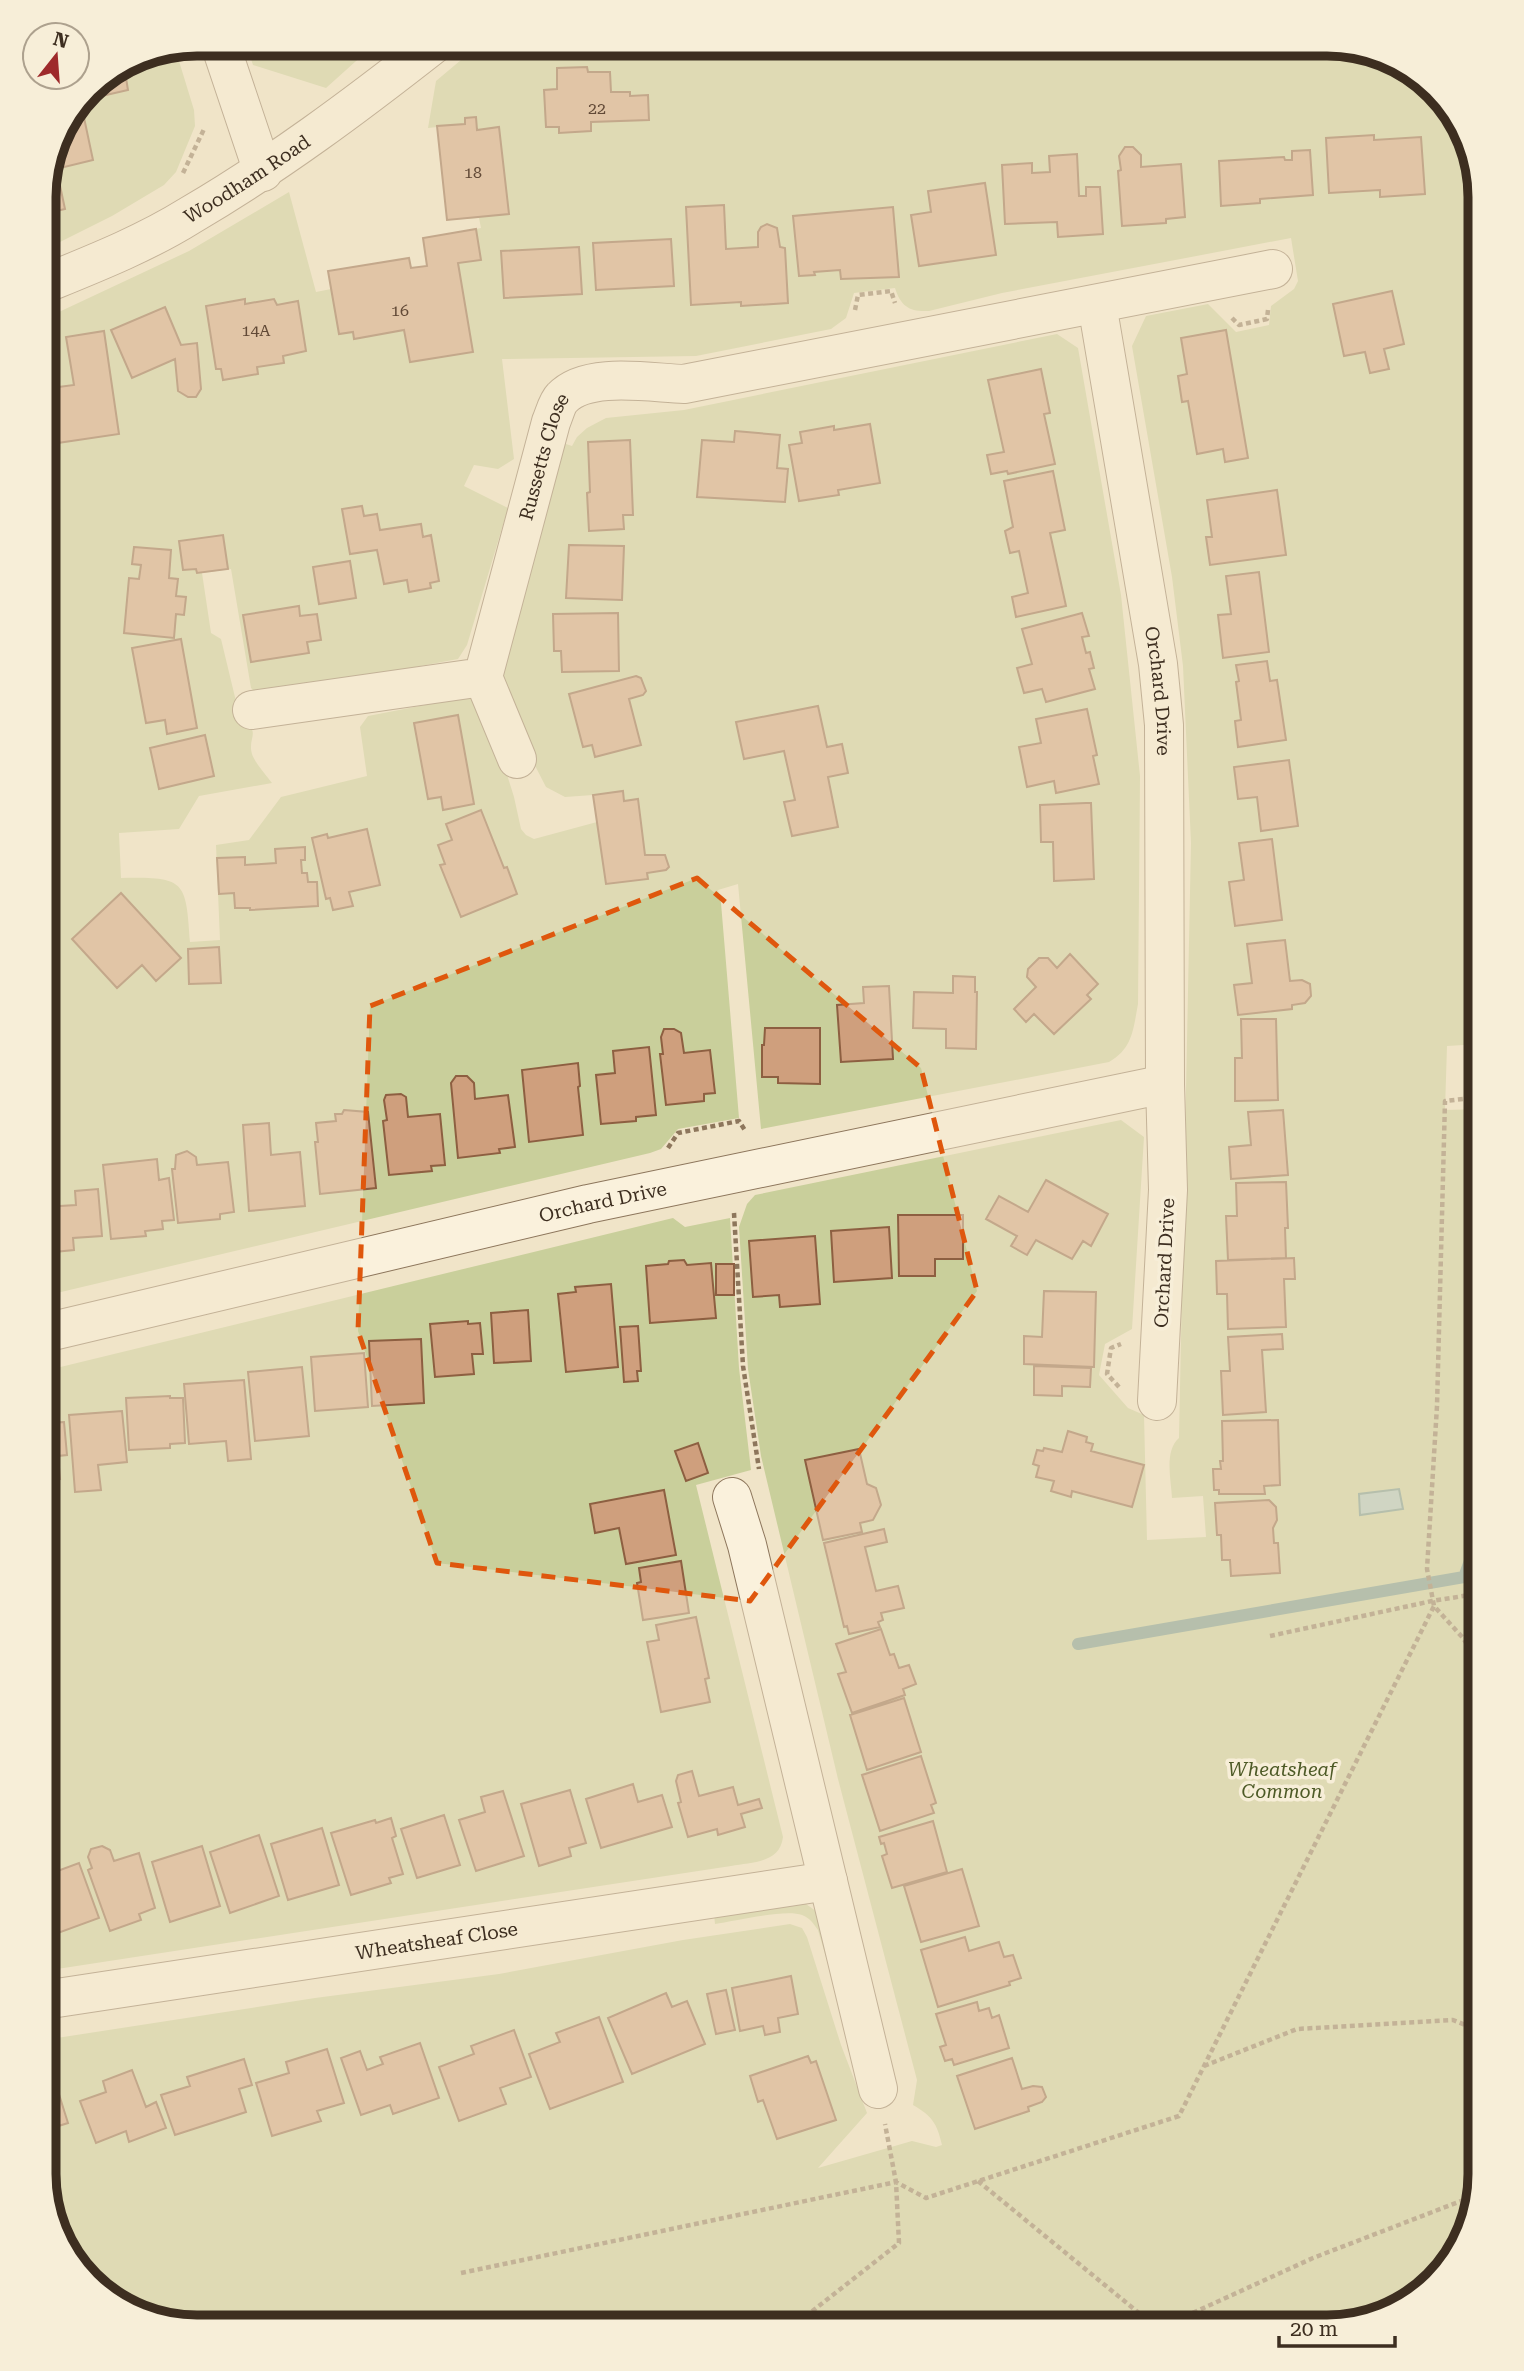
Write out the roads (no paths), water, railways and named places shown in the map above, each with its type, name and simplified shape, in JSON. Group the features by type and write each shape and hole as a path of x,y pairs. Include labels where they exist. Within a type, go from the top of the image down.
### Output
{"street":[{"path":"224,56 263,172"},
{"name":"Woodham Road","path":"56,279 167,228 263,172 357,105 419,56"},
{"path":"1097,304 1270,287"},
{"name":"Russetts Close","path":"483,677 551,422 561,398 578,386 601,381 684,384 1097,304"},
{"name":"Orchard Drive","path":"1097,304 1162,689 1164,736 1168,1190 1141,1371"},
{"path":"252,710 483,677 517,759"},
{"name":"Orchard Drive","path":"56,1330 588,1204 1165,1084"},
{"path":"732,1497 747,1545 881,2102"},
{"name":"Wheatsheaf Close","path":"56,1998 828,1881"}],"water":[{"path":"1399,1489 1403,1509 1360,1515 1359,1494"}],"waterway":[{"path":"1078,1644 1464,1577 1468,1566"}],"park label":[{"name":"Wheatsheaf Common","path":"1282,1780"}]}
